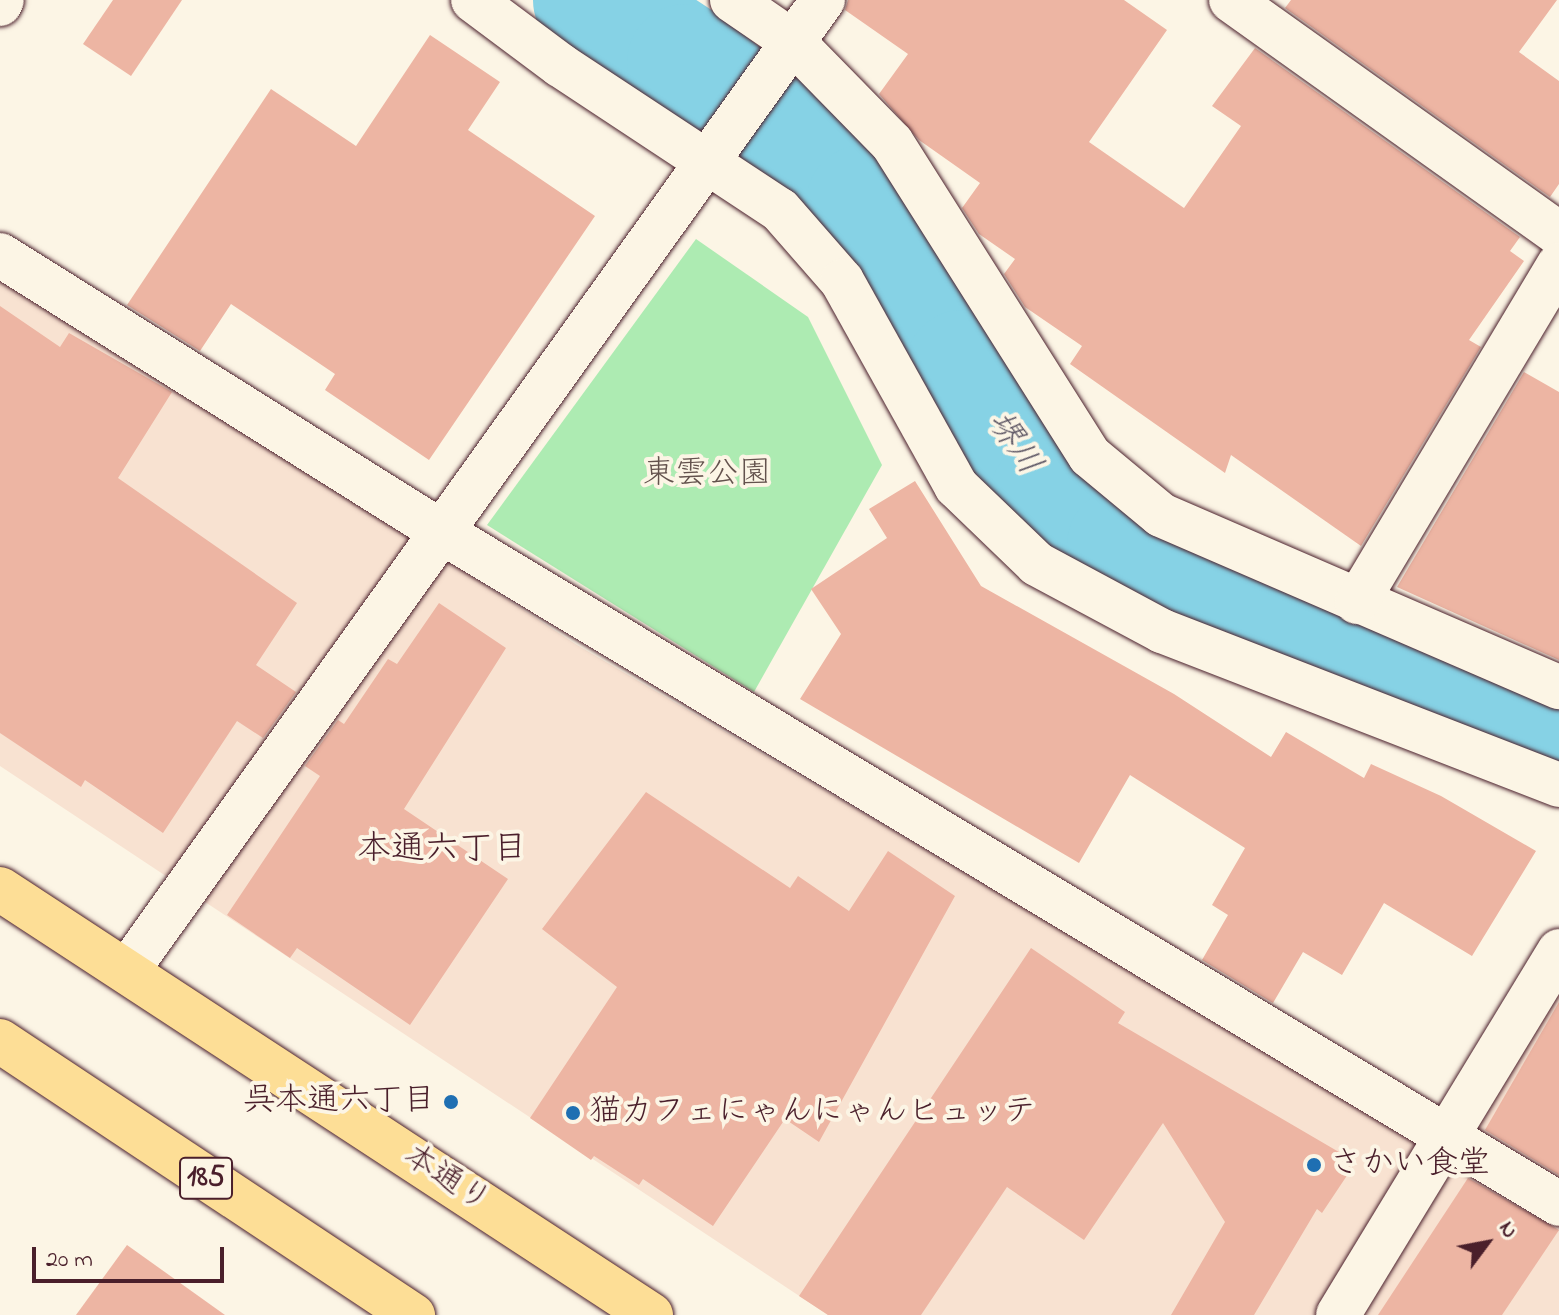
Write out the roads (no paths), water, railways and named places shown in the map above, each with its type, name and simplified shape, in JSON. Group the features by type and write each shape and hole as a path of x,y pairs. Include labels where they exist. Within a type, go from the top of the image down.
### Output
{"highway":[{"name":"本通り","path":"0,889 651,1315"},
{"name":"185","path":"0,1041 413,1315"}],"street":[{"path":"473,0 560,65 721,144 842,281 956,486 1037,564 1162,631 1559,785"},
{"path":"732,0 782,58 892,143 1090,456 1161,515 1559,687"},
{"path":"127,971 445,534 823,0"},
{"path":"1231,0 1559,234"},
{"path":"0,255 445,534 1559,1204"},
{"path":"1357,602 1559,265"},
{"path":"1338,1315 1449,1138 1559,951"}],"waterway":[{"name":"堺川","path":"591,0 685,62 864,203 963,368 1048,496 1125,545 1559,727"}],"place":[{"name":"呉本通六丁目","path":"451,1102"},
{"name":"猫カフェにゃんにゃんヒュッテ","path":"573,1113"},
{"name":"さかい食堂","path":"1314,1165"}],"district":[{"name":"本通六丁目","path":"442,851"}],"park label":[{"name":"東雲公園","path":"707,475"}]}
